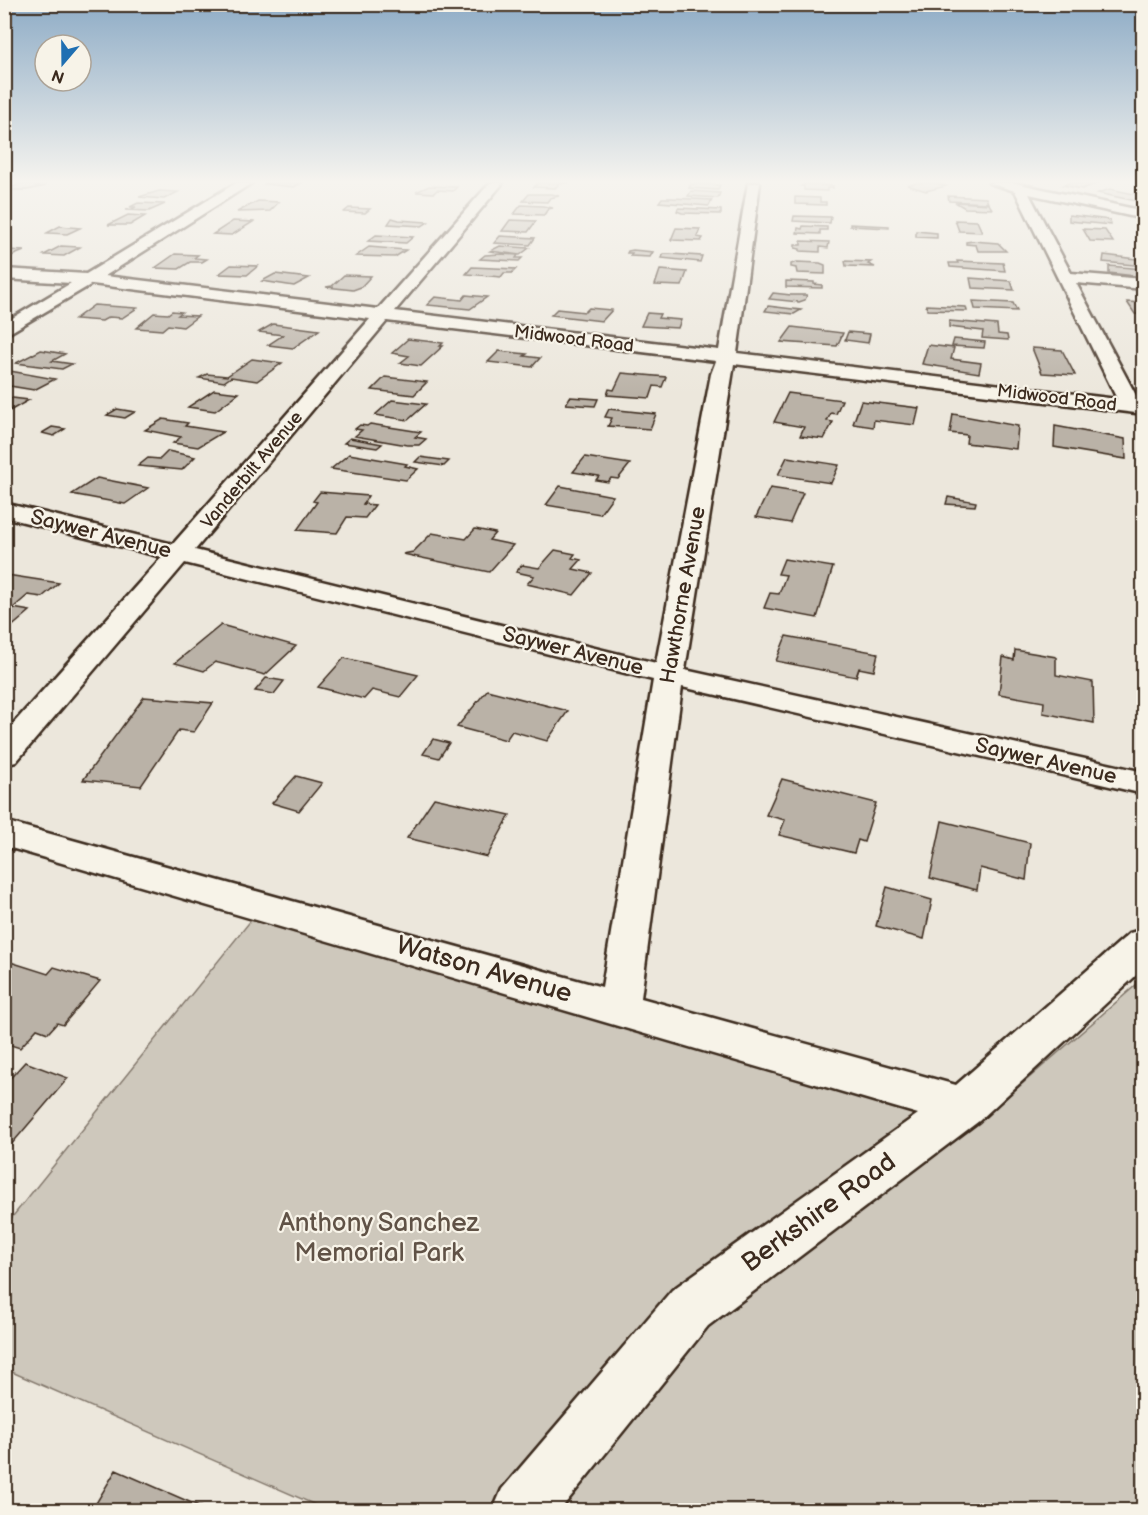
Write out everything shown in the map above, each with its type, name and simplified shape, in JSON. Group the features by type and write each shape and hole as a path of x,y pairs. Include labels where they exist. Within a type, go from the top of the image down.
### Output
{"street":[{"path":"4,331 129,254"},
{"name":"Vanderbilt Avenue","path":"4,754 181,553 435,254"},
{"name":"Hawthorne Avenue","path":"619,1009 669,675 719,385 727,358 743,254"},
{"path":"1053,254 1137,407"},
{"name":"Midwood Road","path":"4,274 87,279 1137,407"},
{"path":"1065,276 1143,284"},
{"name":"Saywer Avenue","path":"4,510 669,675 1143,783"},
{"name":"Watson Avenue","path":"4,833 963,1107"},
{"name":"Berkshire Road","path":"523,1510 690,1308 963,1107 1143,944"}],"green space":[{"name":"Anthony Sanchez Memorial Park","path":"252,919 970,1129 1143,979 1143,1510 327,1510 5,1369 5,1226"}],"building":[{"path":"4,254 17,254 4,259"},
{"path":"46,254 68,254 64,256 44,255"},
{"path":"175,254 198,255 194,258 207,259 202,262 190,262 179,269 155,268"},
{"path":"359,254 400,254 395,257 356,256"},
{"path":"632,254 652,254 650,257 630,256"},
{"path":"664,254 702,256 700,262 661,258"},
{"path":"485,255 518,255 516,258 522,258 519,261 480,259"},
{"path":"1104,255 1144,260 1144,266 1103,262"},
{"path":"845,261 871,262 868,264 875,267 846,266"},
{"path":"957,261 1003,263 1005,271 950,267 949,263 958,263"},
{"path":"797,262 825,265 825,274 797,273 796,268 791,267 791,264"},
{"path":"231,265 258,266 247,275 219,274"},
{"path":"1109,266 1144,269 1144,277 1109,273"},
{"path":"472,267 516,269 512,273 504,273 501,277 466,274"},
{"path":"660,270 687,272 682,286 655,285"},
{"path":"275,274 309,278 294,286 262,281"},
{"path":"344,275 371,276 361,287 353,290 326,287 332,286"},
{"path":"970,278 1011,281 1014,290 972,288"},
{"path":"786,281 814,282 814,284 822,285 822,288 786,287"},
{"path":"773,293 807,295 805,300 799,302 769,299"},
{"path":"466,295 487,297 470,309 427,305 435,297 462,300"},
{"path":"973,301 1013,303 1017,311 975,309"},
{"path":"1127,302 1144,303 1144,315 1135,314"},
{"path":"94,305 137,308 122,318 109,317 102,321 75,319"},
{"path":"926,305 966,307 967,311 927,310"},
{"path":"768,306 801,310 794,314 765,311"},
{"path":"589,308 612,310 602,321 551,315 557,309 585,312"},
{"path":"172,311 182,312 178,315 198,316 183,327 168,325 162,330 136,328 154,313 168,314"},
{"path":"647,313 660,314 658,318 681,320 678,328 641,326"},
{"path":"949,321 997,325 998,334 1007,335 1008,340 982,338 983,331 949,327"},
{"path":"273,324 319,330 293,348 268,345 283,335 259,332"},
{"path":"792,327 843,333 837,346 781,342"},
{"path":"848,332 870,334 868,343 845,340"},
{"path":"408,339 443,343 440,346 443,346 421,366 400,363 409,356 392,353"},
{"path":"954,339 985,342 984,348 952,346"},
{"path":"928,345 954,348 951,359 981,363 979,373 922,364"},
{"path":"1032,348 1062,350 1075,375 1042,373"},
{"path":"41,350 65,354 52,361 72,364 62,369 16,363"},
{"path":"499,351 540,358 532,367 488,362"},
{"path":"252,359 282,363 257,381 231,377 224,382 199,378 207,374 227,376"},
{"path":"10,371 55,379 34,390 4,385 4,374"},
{"path":"622,373 666,377 662,387 654,386 650,398 607,395 609,389 614,390"},
{"path":"385,377 427,382 414,395 372,390"},
{"path":"214,390 239,393 215,411 188,407"},
{"path":"788,393 842,400 836,414 831,413 827,421 833,422 824,439 800,436 804,427 774,422"},
{"path":"4,397 29,400 6,413"},
{"path":"570,397 598,399 595,406 566,404"},
{"path":"392,400 426,404 408,420 375,415"},
{"path":"861,401 919,408 915,425 874,420 873,427 853,424"},
{"path":"117,409 135,412 125,418 107,415"},
{"path":"609,409 656,414 650,429 608,426 612,418 605,417"},
{"path":"953,414 1018,426 1016,449 966,443 967,435 950,433"},
{"path":"163,419 188,423 185,426 223,432 198,447 173,443 181,437 145,430"},
{"path":"370,424 421,432 415,437 426,439 419,445 407,445 355,436 362,430 355,429 360,425"},
{"path":"1055,426 1125,439 1126,459 1054,447"},
{"path":"52,427 65,429 54,436 42,433"},
{"path":"350,438 382,444 377,448 344,443"},
{"path":"168,451 195,457 182,470 138,466 148,458 160,459"},
{"path":"349,454 407,464 405,466 418,469 406,480 331,469"},
{"path":"420,457 449,461 444,466 415,462"},
{"path":"585,457 630,464 618,479 611,478 608,482 596,480 599,476 573,472"},
{"path":"787,457 839,465 831,483 778,475"},
{"path":"97,478 148,488 125,504 72,494"},
{"path":"560,486 613,496 600,514 546,505"},
{"path":"770,488 803,493 790,523 756,517"},
{"path":"320,492 368,496 363,504 375,505 365,518 347,517 337,533 297,530 317,502 313,501"},
{"path":"948,497 976,502 975,506 946,504"},
{"path":"475,529 495,533 489,540 513,545 489,572 403,554 413,552 432,533 466,539"},
{"path":"555,550 575,554 572,558 581,560 573,569 592,573 574,595 527,584 534,576 516,572 522,565 539,568"},
{"path":"784,559 833,567 817,618 764,608 770,593 779,594 786,575 778,574"},
{"path":"7,575 59,583 42,597 28,595 13,608 30,611 9,629 4,628 4,577"},
{"path":"221,625 296,646 265,675 215,662 204,671 175,663"},
{"path":"786,636 878,653 874,671 859,668 856,677 776,661"},
{"path":"1015,650 1056,657 1056,675 1093,682 1094,723 1043,713 1044,702 999,694 1003,657 1014,660"},
{"path":"344,658 418,675 400,697 372,690 364,699 318,687"},
{"path":"266,678 284,681 274,694 255,691"},
{"path":"487,690 568,711 547,741 512,731 506,740 457,727"},
{"path":"144,697 213,703 194,732 179,730 141,786 83,780"},
{"path":"433,739 449,743 439,758 423,754"},
{"path":"296,776 322,783 299,811 272,803"},
{"path":"782,779 876,803 864,842 858,840 854,853 779,835 785,820 766,815"},
{"path":"434,798 510,815 487,857 407,838"},
{"path":"942,821 1030,843 1026,880 980,868 977,890 930,878"},
{"path":"887,887 932,900 924,939 876,926"},
{"path":"4,960 48,974 54,967 100,981 63,1025 57,1023 48,1033 37,1029 20,1048 4,1043"},
{"path":"25,1062 68,1078 4,1153 4,1085"},
{"path":"116,1470 208,1510 92,1510"}]}
